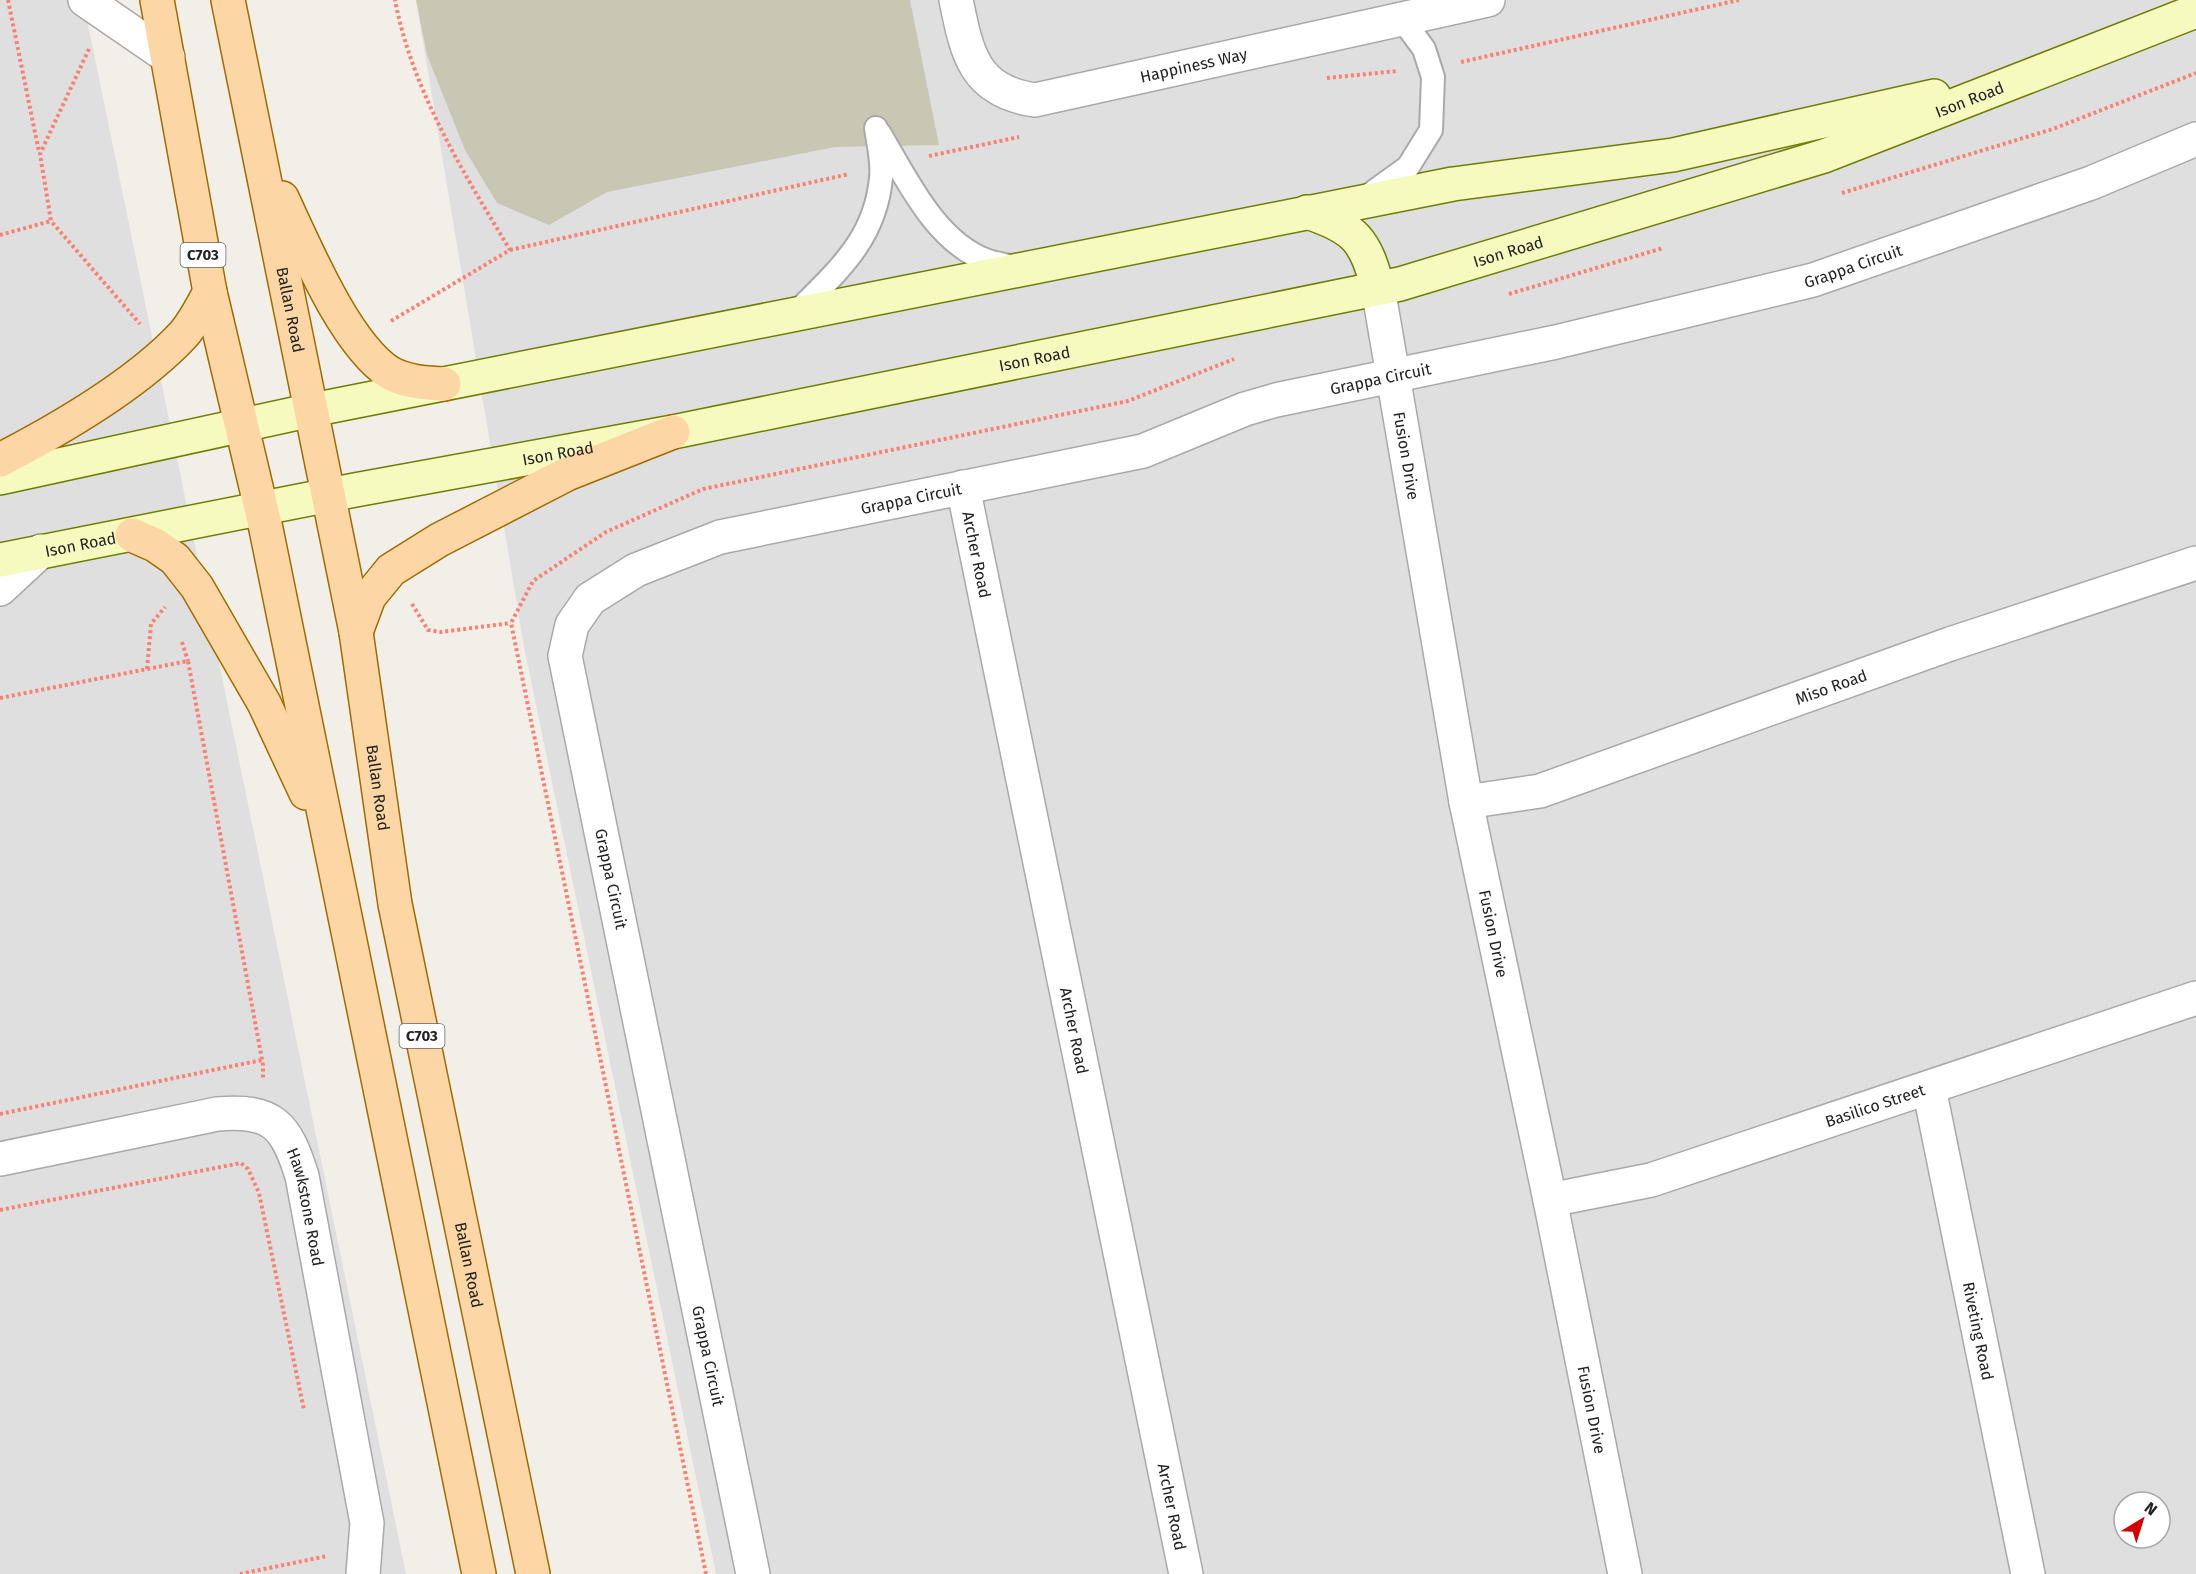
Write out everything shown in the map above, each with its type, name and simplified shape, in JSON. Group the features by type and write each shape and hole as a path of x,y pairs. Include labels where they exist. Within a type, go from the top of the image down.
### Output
{"main road":[{"name":"C703","path":"156,0 210,292 261,508 479,1574"},
{"name":"Ballan Road","path":"228,0 356,632 395,904 533,1574"},
{"name":"Ison Road","path":"0,560 329,495 673,432 1400,284 1824,156 2196,11"},
{"name":"Ison Road","path":"0,478 312,410 1359,202 1453,184 1673,155 2047,70"},
{"path":"258,145 322,280 358,340 375,361 392,374 416,382 444,384"},
{"path":"1307,213 1333,221 1354,234 1369,255 1378,288"},
{"path":"0,460 55,432 163,353 184,333 210,292"},
{"path":"356,632 369,597 391,570 440,540 567,474 673,432"},
{"path":"132,535 155,544 175,560 198,587 264,703 328,840"}],"street":[{"name":"Happiness Way","path":"956,0 962,28 975,66 990,84 1010,96 1035,100 1402,19 1440,5 1488,0"},
{"path":"92,6 168,57"},
{"name":"Grappa Circuit","path":"753,1574 565,656 572,625 590,599 636,570 720,537 1143,451 1245,409 1276,400 1556,342 1813,280 2091,183 2196,139"},
{"name":"Fusion Drive","path":"1378,288 1466,802 1550,1200 1625,1574"},
{"name":"Archer Road","path":"963,487 1186,1574"},
{"path":"0,588 41,551"},
{"name":"Miso Road","path":"1466,802 1540,791 1950,645 2196,563"},
{"name":"Basilico Street","path":"1550,1200 1651,1180 2196,998"},
{"name":"Riveting Road","path":"1929,1088 2028,1574"},
{"path":"0,1159 217,1114 244,1112 263,1116"},
{"name":"Hawkstone Road","path":"263,1116 281,1129 295,1152 302,1176 367,1523 363,1574"}],"lane":[{"path":"1359,202 1408,166 1431,130 1433,77 1424,49 1402,19"},
{"path":"795,314 849,259 873,221 882,176 876,128 918,201 952,239 987,261 1024,269"}],"path":[{"path":"8,0 40,154 51,221 135,319"},
{"path":"358,340 510,250 452,152 402,36 395,0"},
{"path":"40,154 96,34 92,6"},
{"path":"1841,194 2053,129 2196,73"},
{"path":"0,235 51,221"},
{"path":"1501,296 1671,245"},
{"path":"706,1574 510,623 533,581 606,532 703,489 1128,401 1241,356"},
{"path":"0,698 188,661 262,1060 263,1116"},
{"path":"0,1114 262,1060"},
{"path":"0,1210 230,1163 241,1163 248,1169 259,1193 305,1415"},
{"path":"240,1574 334,1555"}],"shaded area":[{"path":"0,0 83,0 406,1574 0,1574"},
{"path":"416,0 2196,0 2196,1574 716,1574 524,647"},
{"path":"416,0 910,0 939,145 835,147 607,192 549,225 497,203 465,150 427,55"}]}
